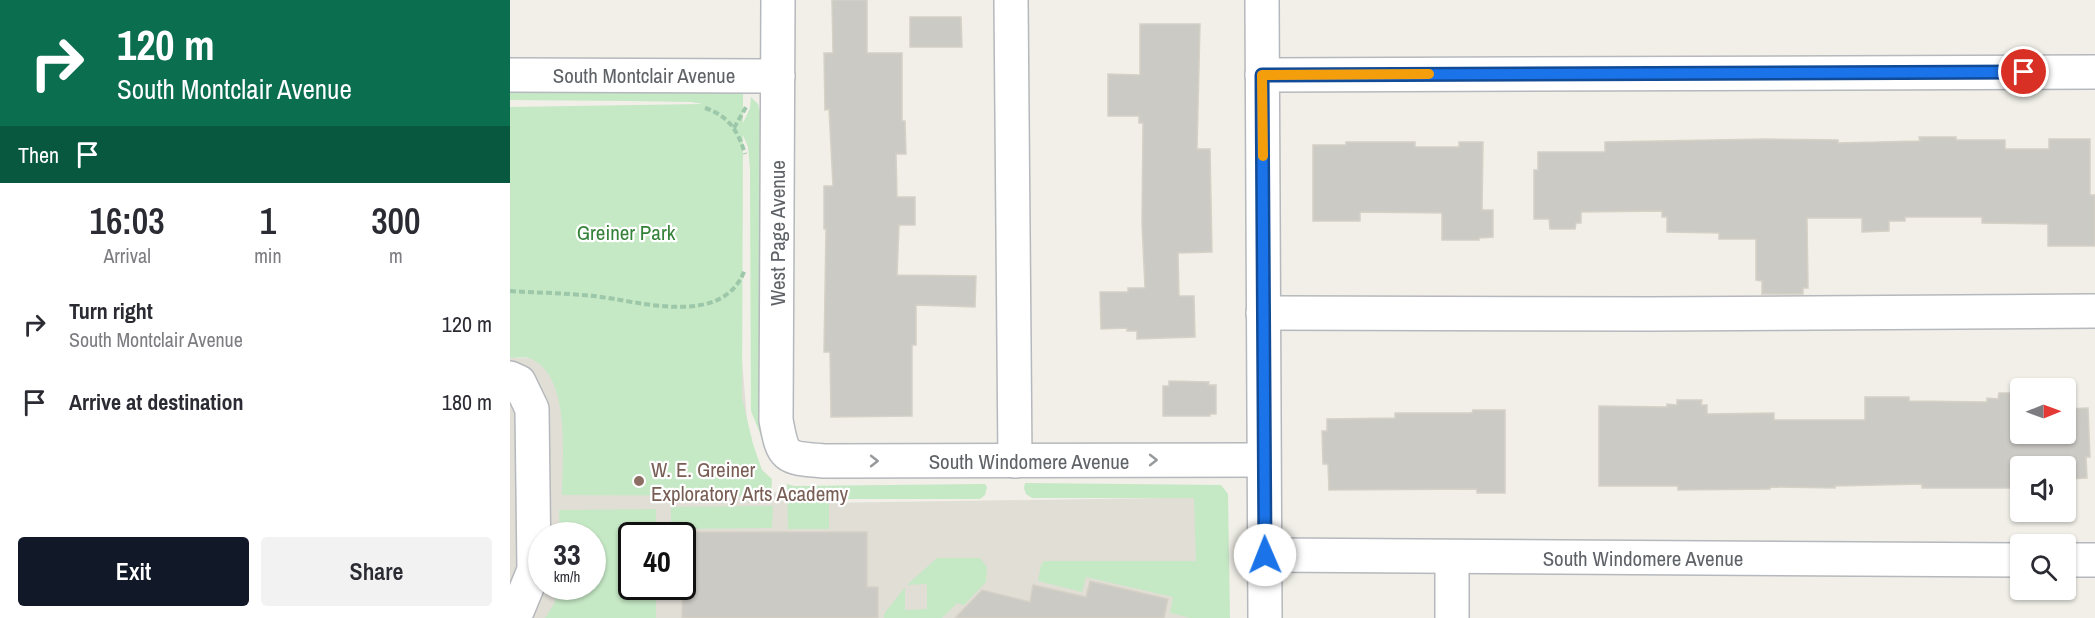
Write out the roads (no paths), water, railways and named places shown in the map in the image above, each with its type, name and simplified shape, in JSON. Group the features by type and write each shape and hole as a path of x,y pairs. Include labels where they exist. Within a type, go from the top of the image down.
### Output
{"street":[{"name":"West Page Avenue","path":"778,0 776,420 781,447 795,459"},
{"path":"1011,0 1015,461"},
{"path":"1262,0 1265,618"},
{"path":"1262,75 2095,72"},
{"name":"South Montclair Avenue","path":"510,75 778,76"},
{"path":"1263,313 1662,314 2095,311"},
{"path":"510,378 519,382 532,409 522,562 534,570 518,609 510,616"},
{"name":"South Windomere Avenue","path":"795,459 825,461 1263,460"},
{"name":"South Windomere Avenue","path":"1265,555 2010,560"},
{"path":"1452,557 1452,618"},
{"path":"2076,560 2095,560"}],"place":[{"name":"W. E. Greiner Exploratory Arts Academy","path":"639,481"}],"park label":[{"name":"Greiner Park","path":"626,232"}]}
